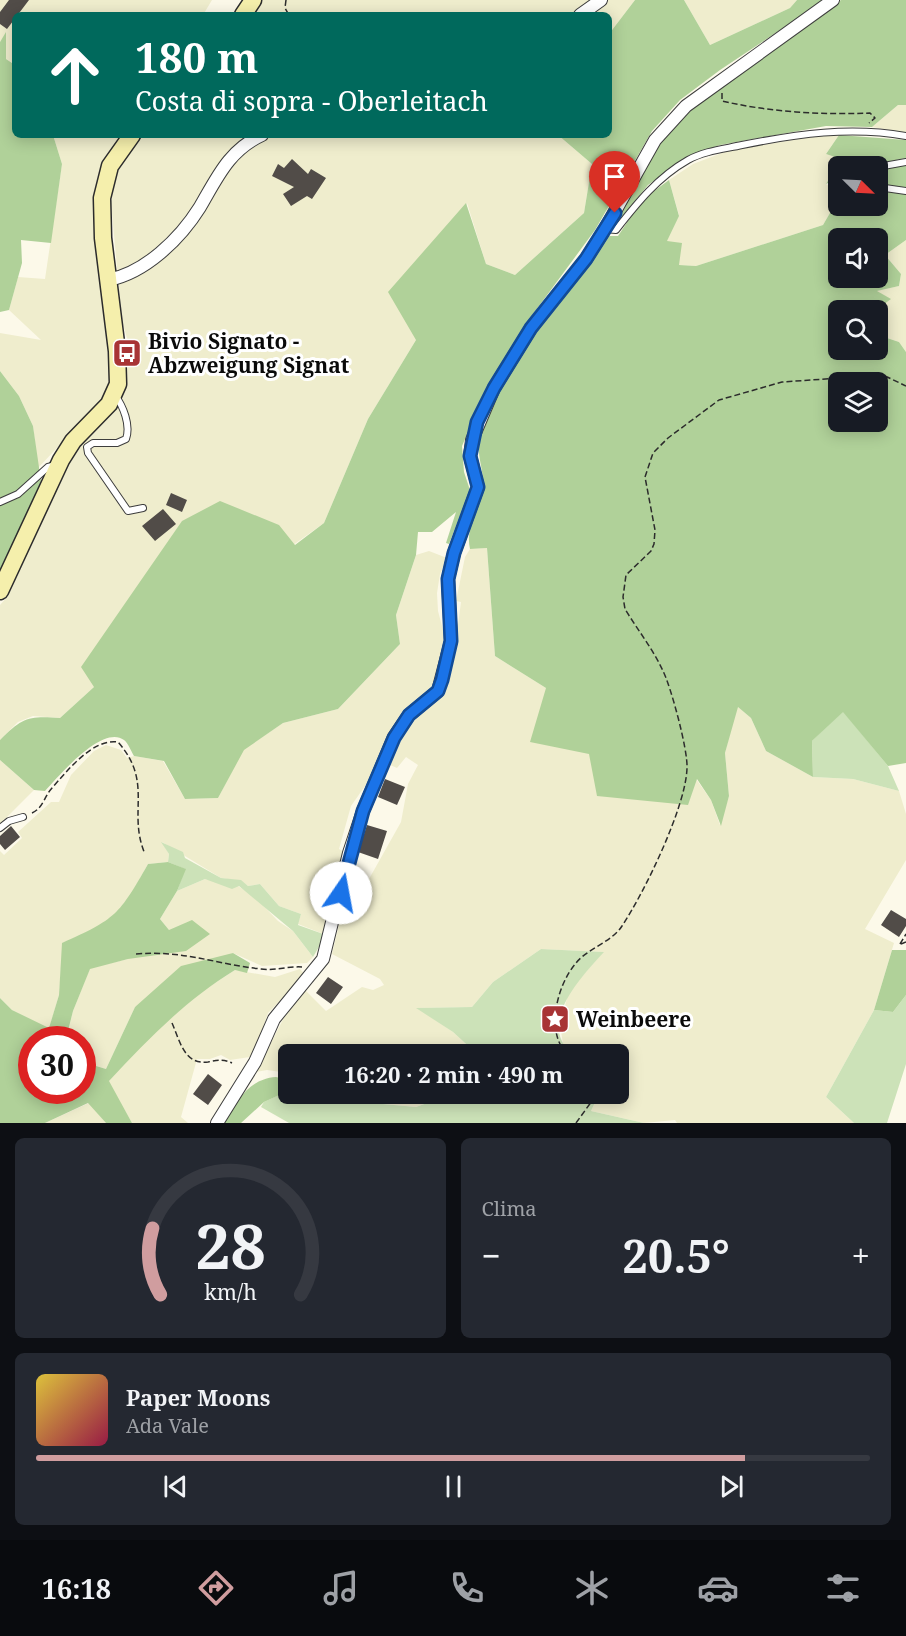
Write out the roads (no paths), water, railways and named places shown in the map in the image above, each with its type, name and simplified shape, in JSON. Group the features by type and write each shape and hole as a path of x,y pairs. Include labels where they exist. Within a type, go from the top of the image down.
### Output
{"main road":[{"path":"0,591 59,464 73,441 109,404 115,394 119,372 108,280 102,198 110,166 130,138"}],"street":[{"path":"584,12 601,0"},
{"path":"217,1123 255,1062 274,1019 314,971 329,941 349,853 363,811 401,725 438,691 451,641 448,579 454,553 478,487 470,456 477,422 494,388 531,328 586,259 655,140 686,106 832,0"},
{"path":"108,280 138,270 163,249 187,225 224,165 256,138"}],"lane":[{"path":"605,229 616,230 641,197 690,159 759,142 830,130 862,130 906,136"},
{"path":"888,165 906,162"},
{"path":"888,188 906,191"},
{"path":"115,394 129,432 126,438 117,443 93,443 87,447 88,453 128,511 142,508"},
{"path":"0,502 18,494 48,467 59,464"},
{"path":"0,828 9,821 23,817"}],"place":[{"name":"Bivio Signato - Abzweigung Signat","path":"127,353"},
{"name":"Weinbeere","path":"555,1019"}]}
